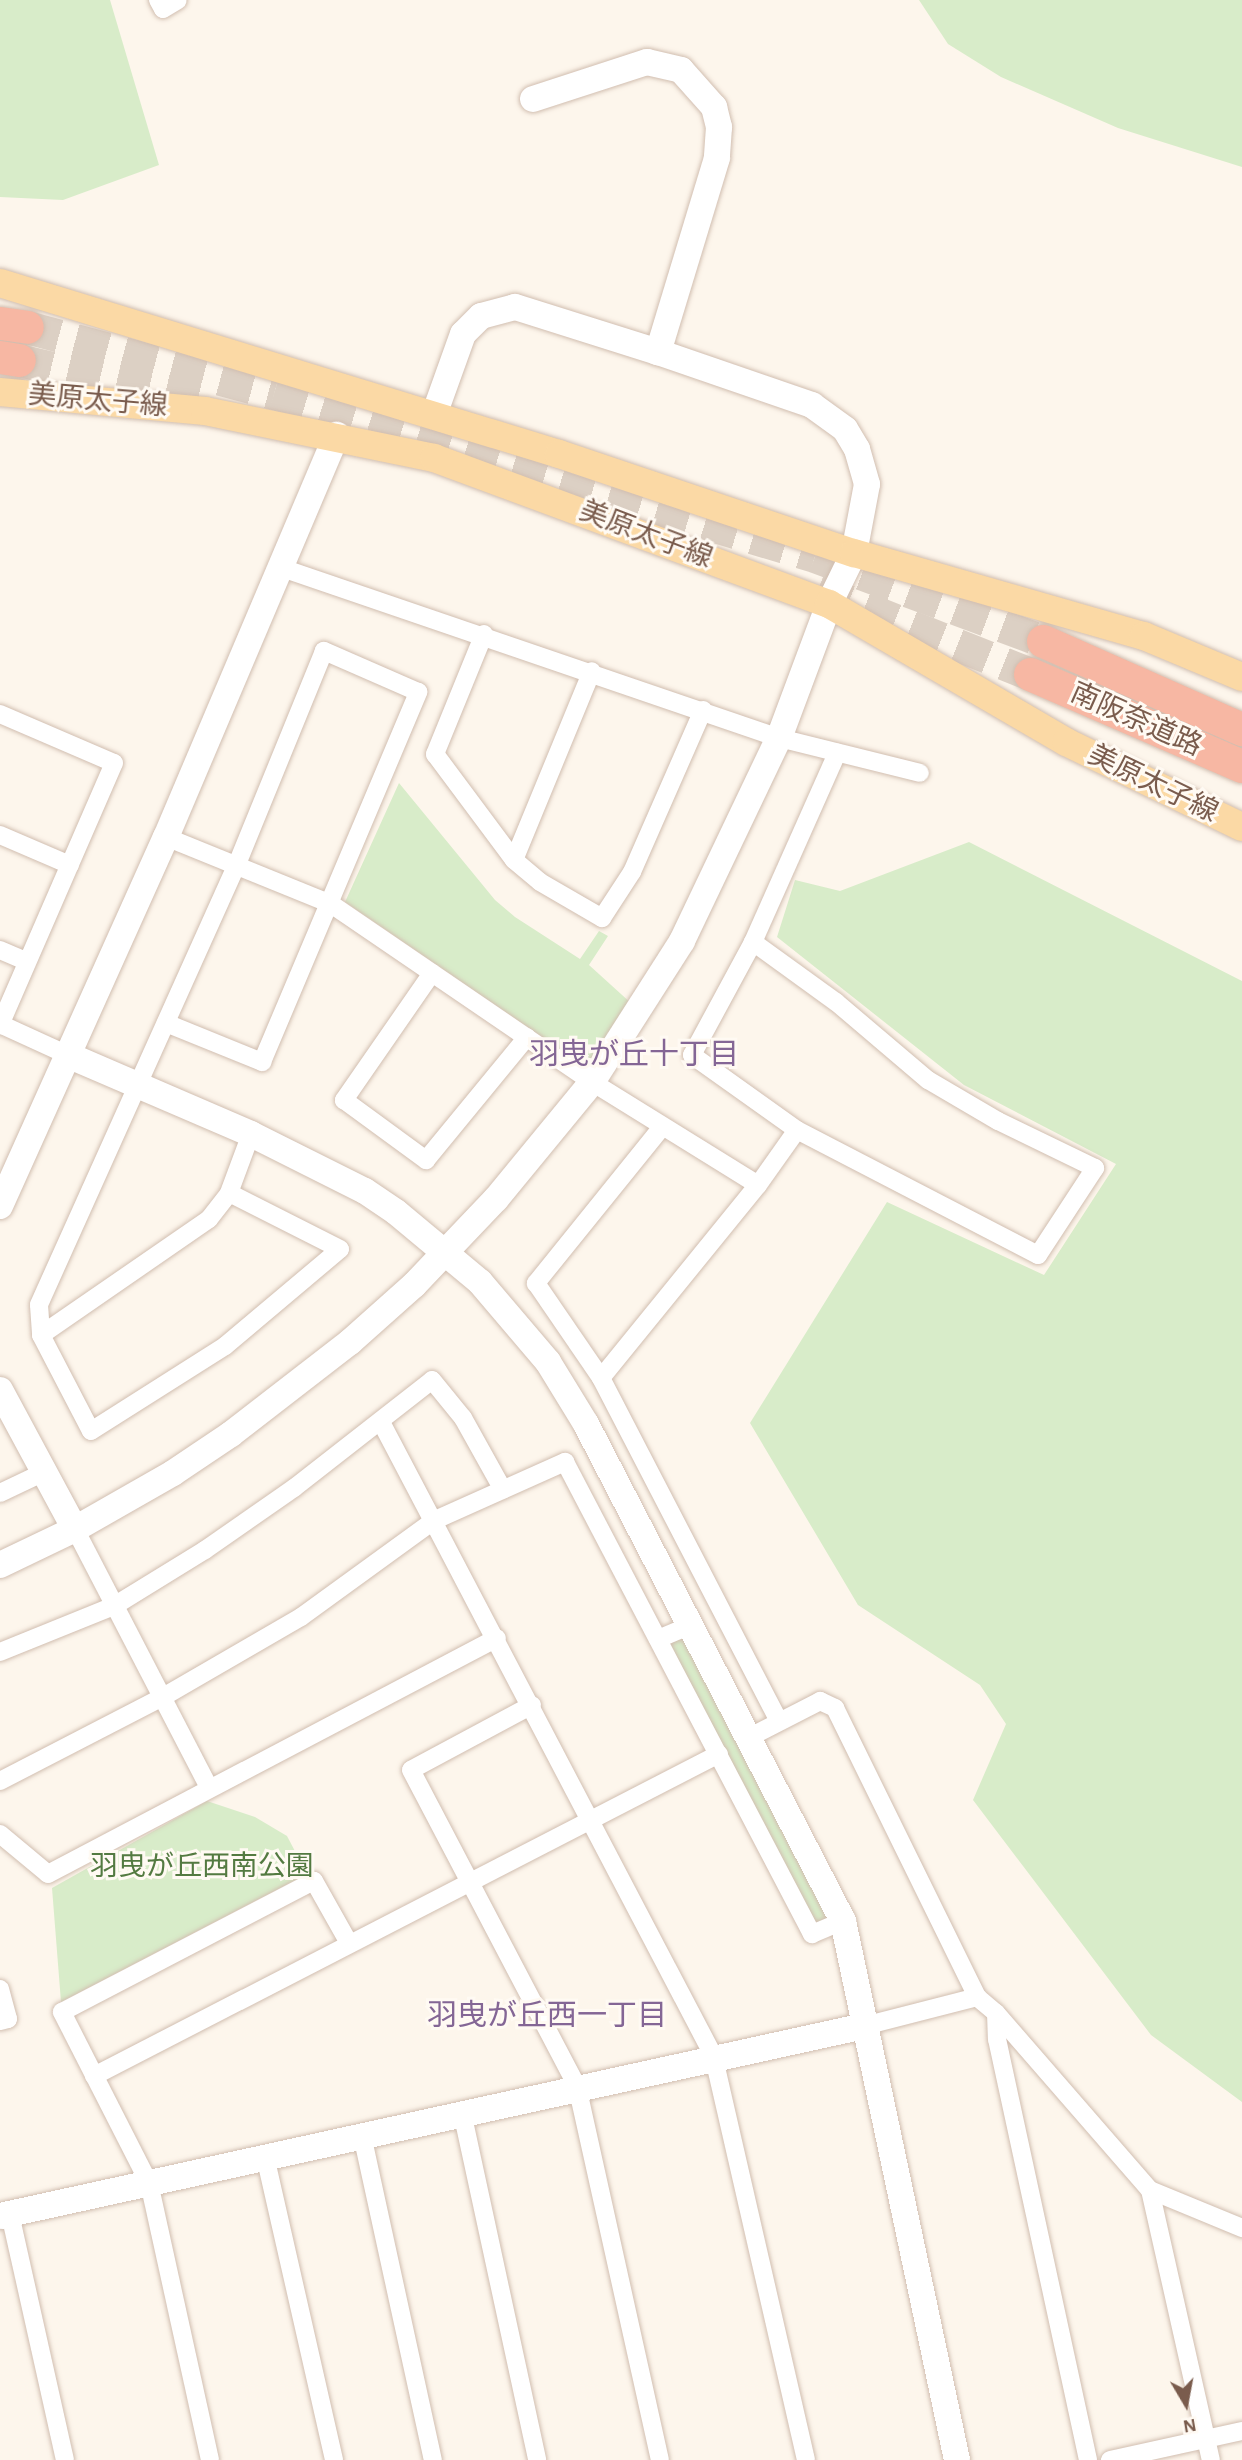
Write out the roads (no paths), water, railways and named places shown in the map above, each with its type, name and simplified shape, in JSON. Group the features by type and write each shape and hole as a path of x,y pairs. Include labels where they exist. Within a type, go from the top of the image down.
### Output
{"highway":[{"name":"南阪奈道路","path":"1043,641 1242,729"},
{"name":"南阪奈道路","path":"1030,674 1242,766"}],"main road":[{"name":"美原太子線","path":"0,283 434,415 854,553 1144,636 1242,677"},
{"name":"美原太子線","path":"0,392 205,411 337,435 434,458 829,604 1066,742 1242,827"}],"street":[{"path":"158,0 163,9 178,0"},
{"path":"533,99 624,66 647,62 673,67 691,77 705,92 715,118 717,158 658,352"},
{"path":"0,1565 75,1529 173,1473 307,1378 447,1252 592,1082 682,941 779,738 829,604 854,553 867,484 857,449 845,429 812,405 658,352 515,307 481,316 463,334 434,415"},
{"path":"0,1206 70,1056 166,837 337,435"},
{"path":"282,568 484,634 779,738 920,773"},
{"path":"484,634 435,754 514,860 540,882 602,918 632,872 703,710"},
{"path":"166,1023 262,1062 331,904 418,692 324,650 237,864 39,1305 41,1335 91,1431 225,1346 340,1249 229,1193"},
{"path":"514,860 592,671"},
{"path":"0,714 114,763 0,1025 251,1134 365,1191 447,1252 513,1317 548,1362 586,1424 843,1921 957,2460"},
{"path":"753,942 836,1002 928,1080 998,1121 1095,1168 1038,1255 797,1130 692,1055 753,942 836,753"},
{"path":"0,835 69,865"},
{"path":"166,837 331,904 592,1082 758,1185"},
{"path":"0,950 26,961"},
{"path":"432,973 344,1100 426,1160 527,1037"},
{"path":"662,1127 536,1283 601,1378 779,1721"},
{"path":"601,1378 758,1185 797,1130"},
{"path":"41,1335 209,1219 229,1193 251,1134"},
{"path":"0,1652 114,1606 216,1542 381,1422 432,1380 463,1418 503,1490"},
{"path":"0,1390 209,1787"},
{"path":"381,1422 497,1638 714,2057 806,2460"},
{"path":"0,1781 163,1697 300,1616 433,1521 565,1462 812,1934 843,1921"},
{"path":"0,1493 44,1472"},
{"path":"658,1639 691,1625"},
{"path":"0,1834 48,1874 209,1787 497,1638"},
{"path":"750,1737 820,1701 835,1708 977,1997 996,2013 1150,2190 1242,2228"},
{"path":"532,1705 411,1770 467,1882 577,2086 660,2460"},
{"path":"94,2076 719,1754"},
{"path":"210,2460 149,2183 62,2012 314,1881 349,1943"},
{"path":"0,1989 8,2019 0,2021"},
{"path":"65,2460 5,2215 577,2086 864,2025 977,1997"},
{"path":"996,2013 997,2039 1087,2460"},
{"path":"462,2112 537,2460"},
{"path":"362,2135 433,2460"},
{"path":"265,2156 334,2460"},
{"path":"1150,2190 1211,2460"},
{"path":"1110,2460 1242,2431"}],"tunnel":[{"path":"27,327 274,393 815,556 1043,641"},
{"path":"19,360 204,403"},
{"path":"818,589 1030,674"}],"district":[{"name":"羽曳が丘十丁目","path":"634,1055"},
{"name":"羽曳が丘西一丁目","path":"547,2016"}],"park label":[{"name":"羽曳が丘西南公園","path":"202,1867"}]}
